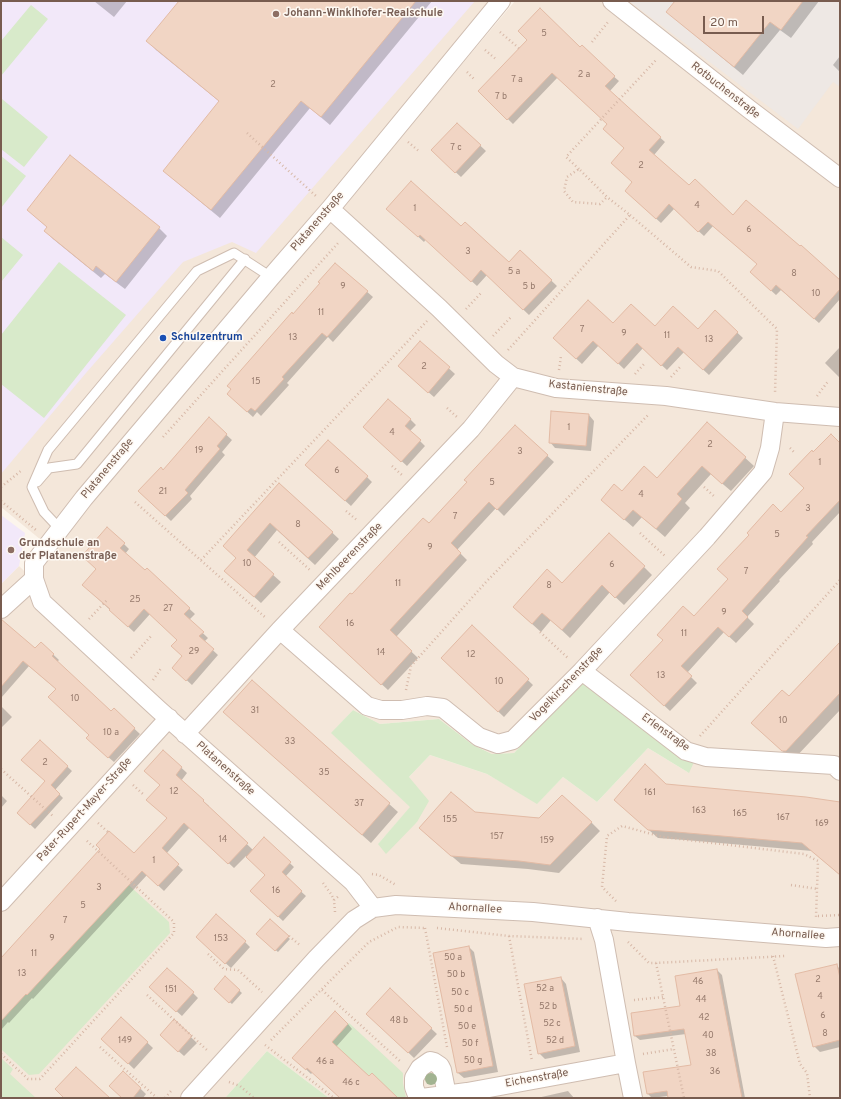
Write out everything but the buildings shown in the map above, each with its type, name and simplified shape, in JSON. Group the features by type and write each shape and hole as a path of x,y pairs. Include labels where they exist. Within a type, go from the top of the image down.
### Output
{"street":[{"name":"Platanenstraße","path":"373,908 353,882 185,734 42,602 34,579 34,563 89,492 330,209 501,1"},
{"name":"Rotbuchenstraße","path":"616,4 668,46 840,178"},
{"name":"Kastanienstraße","path":"330,209 439,308 496,364 513,377 556,388 666,396 775,412 840,417"},
{"name":"Mehlbeerenstraße","path":"185,734 280,630 471,429 513,377"},
{"name":"Vogelkirschenstraße","path":"280,630 367,706 381,710 402,710 427,706 443,708 479,737 498,744 513,740 582,671 679,568 763,472 770,448 775,412"},
{"path":"1,609 34,579"},
{"name":"Erlenstraße","path":"582,671 686,751 706,757 838,765"},
{"name":"Pater-Rupert-Mayer-Straße","path":"1,902 169,718"},
{"name":"Ahornallee","path":"190,1098 227,1070 255,1027 316,959 354,920 373,908 396,906 533,912 826,938 840,937"},
{"path":"597,918 604,940 633,1098"},
{"name":"Eichenstraße","path":"416,1075 414,1082 415,1092 422,1098 536,1080 625,1060"},
{"path":"416,1075 420,1068 426,1063 430,1061 438,1063 442,1070 447,1094"}],"lane":[{"path":"55,535 32,487 48,450 197,271 234,253 271,277"},
{"path":"32,487 49,468 77,464 244,259"}],"path":[{"path":"592,42 616,4"},
{"path":"486,20 520,50"},
{"path":"668,46 566,157 607,197 691,267 718,271 777,329 775,412"},
{"path":"247,133 330,209"},
{"path":"579,169 567,177 564,191 573,202 600,204 607,197"},
{"path":"496,364 630,215"},
{"path":"162,438 352,228"},
{"path":"201,560 439,308"},
{"path":"481,349 512,316"},
{"path":"411,666 486,582 666,396"},
{"path":"1,501 55,535"},
{"path":"135,502 280,630"},
{"path":"640,533 679,568"},
{"path":"279,542 325,583"},
{"path":"686,751 840,580"},
{"path":"74,633 108,599"},
{"path":"540,632 582,671"},
{"path":"117,672 152,634"},
{"path":"1,769 69,827 174,922 174,933 40,1079 28,1079 1,1054"},
{"path":"611,903 618,903 602,887 607,836 622,826 662,838 804,854 818,861 816,916 840,915"},
{"path":"336,918 334,900 362,873 378,875 394,884 401,886"},
{"path":"791,885 818,889"},
{"path":"260,1051 369,942 398,928 425,928 509,936 628,942 649,963 788,956"},
{"path":"425,928 448,1048"},
{"path":"288,936 306,951"},
{"path":"509,936 536,1080"},
{"path":"208,954 224,969 238,970 263,994 268,988"},
{"path":"773,956 800,1064 807,1073 810,1098"},
{"path":"656,963 684,1098"},
{"path":"322,990 416,1075"},
{"path":"147,995 208,1050 227,1070 227,1081 240,1086 254,1098"},
{"path":"615,1003 663,997"},
{"path":"255,1027 265,1046 334,1098"},
{"path":"203,1056 212,1045"},
{"path":"100,1047 157,1098"},
{"path":"625,1060 674,1049"},
{"path":"165,1098 174,1087"}],"shaded area":[{"path":"1,1 491,1 41,540 1,507"},
{"path":"1,1 475,1 256,253 232,242 183,262 86,373 1,474"},
{"path":"515,1 840,1 840,1098 329,1098 267,1051 225,1098 199,1098 254,1037 295,997 360,923 390,912 47,597 40,580 41,566 90,501 331,220","holes":["583,680 689,773 648,748 597,802 563,777 537,803 487,774 430,755 409,777 417,822 378,844 411,807 332,733 353,710 380,724 439,719 473,745 492,754 514,753"]},
{"path":"629,1 840,1 840,87 833,82 798,129"},
{"name":"Grundschule an der Platanenstraße","path":"1,515 25,533 19,566 1,584"},
{"path":"19,566 346,883 366,906 183,1098 1,1098 1,584"}],"green space":[{"path":"31,5 48,19 1,76 1,41"},
{"path":"2,99 48,137 24,167 1,149"},
{"path":"1,156 26,176 1,208"},
{"path":"1,237 23,255 1,282"},
{"path":"59,262 126,315 44,418 1,384 1,335"},
{"path":"583,680 694,762 689,773 648,748 597,802 563,777 537,804 487,774 430,755 409,777 429,801 417,822 386,854 378,844 410,807 331,733 353,710 380,724 439,719 473,745 492,754 514,753"},
{"path":"109,867 169,922 170,933 39,1074 29,1075 1,1049 1,1019 26,994 27,995 122,891"},
{"path":"349,1023 403,1073 406,1098 396,1098 397,1097 372,1074 369,1076 332,1042"},
{"path":"267,1051 329,1098 225,1098"},
{"path":"1,1058 13,1069 10,1074 36,1098 1,1098"}],"place":[{"name":"Johann-Winklhofer-Realschule","path":"276,14"},
{"name":"Schulzentrum","path":"163,338"},
{"name":"Grundschule an der Platanenstraße","path":"11,550"}]}
